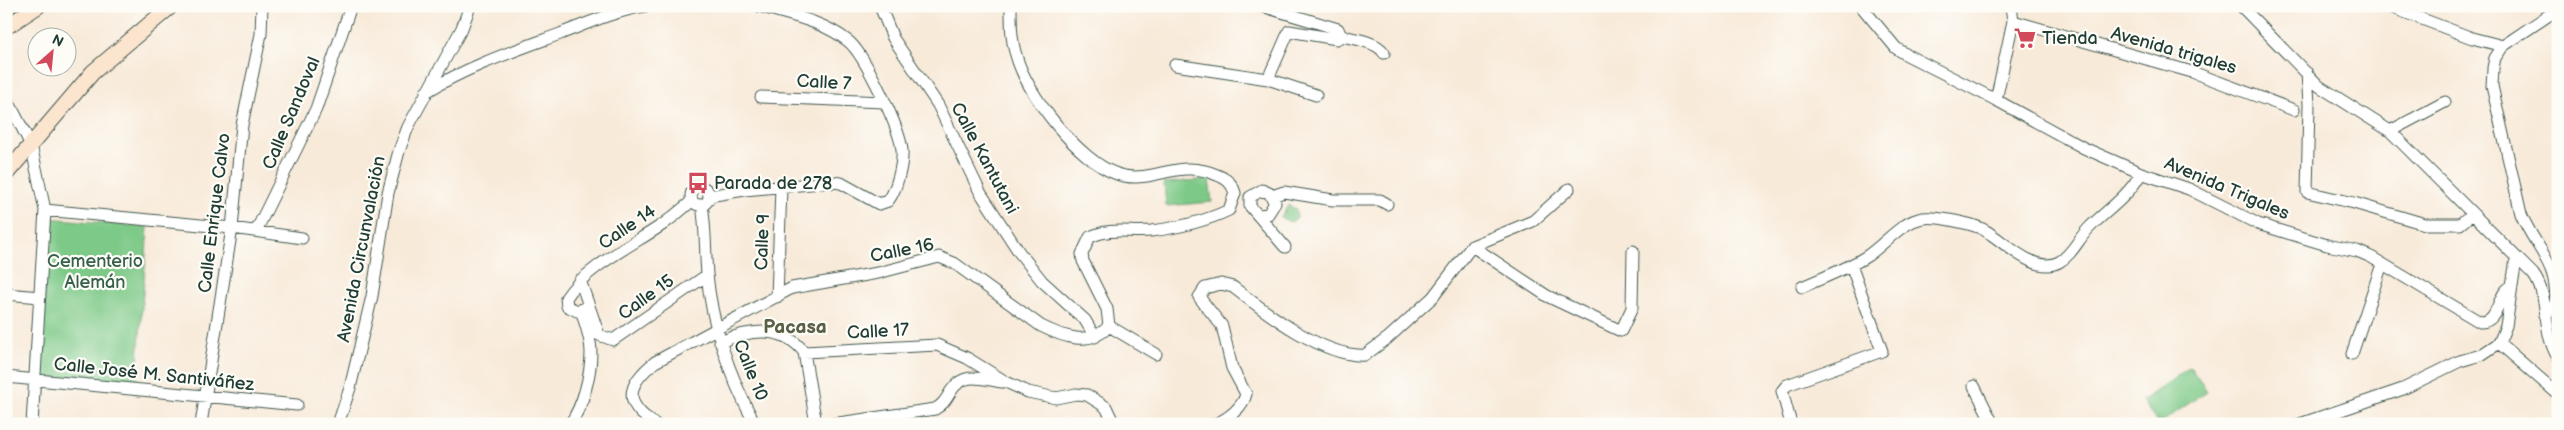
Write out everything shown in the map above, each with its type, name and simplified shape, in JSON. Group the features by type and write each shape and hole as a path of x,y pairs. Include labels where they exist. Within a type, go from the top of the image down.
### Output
{"main road":[{"path":"8,20 38,6"},
{"path":"6,174 93,72 171,6"}],"street":[{"path":"8,20 11,6"},
{"name":"Calle Enrique Calvo","path":"201,424 232,228 242,125 262,34 262,6"},
{"name":"Calle Sandoval","path":"256,231 316,109 351,6"},
{"name":"Avenida Circunvalación","path":"338,424 350,388 370,304 392,176 408,127 424,93 462,28 470,6"},
{"path":"424,93 456,74 525,46 625,9 645,6"},
{"path":"701,201 744,190 841,183 872,201 885,203 891,198 902,151 884,102 859,54 850,42 820,25 759,6"},
{"name":"Calle Kantutani","path":"880,6 893,38 938,105 980,192 1019,252 1042,281 1085,320 1095,337"},
{"path":"1011,6 1011,29 1016,55 1025,79 1082,154 1103,168 1119,175 1140,176 1194,167 1226,179 1231,183 1235,193 1229,210 1218,215 1152,231 1111,230 1090,237 1082,254 1107,309 1109,326"},
{"path":"1262,6 1338,29 1341,36"},
{"name":"Avenida Trigales","path":"1861,6 1896,48 2084,148 2141,173 2189,189 2258,224 2326,245 2357,251 2480,322 2486,322 2493,316 2506,290 2511,287"},
{"path":"1996,100 2013,21 2011,6"},
{"path":"2241,6 2319,86 2390,131 2533,274 2542,287 2545,315 2552,347 2558,357"},
{"path":"2388,6 2472,38 2504,46"},
{"path":"2545,315 2555,306 2556,283 2550,264 2528,231 2521,214 2492,86 2495,58 2504,46 2558,9"},
{"name":"Avenida trigales","path":"2013,21 2130,56 2192,72 2294,110"},
{"path":"1268,79 1289,31 1337,39 1341,36 1379,48 1384,53"},
{"path":"1175,65 1268,79 1316,95"},
{"path":"2307,73 2309,104 2307,192 2425,224 2460,224 2472,214"},
{"path":"6,97 31,145 45,210 32,424"},
{"name":"Calle 7","path":"761,97 884,102"},
{"path":"2390,131 2445,102"},
{"path":"1802,287 1851,265 1899,230 1924,218 1971,225 1985,230 2012,252 2044,264 2053,265 2068,255 2088,229 2126,194 2141,173"},
{"name":"Calle 9","path":"778,297 781,188"},
{"path":"1216,424 1242,405 1246,394 1232,368 1222,326 1199,297 1204,288 1221,284 1233,287 1292,330 1349,354 1365,355 1388,338 1433,297 1472,246 1533,221 1569,189"},
{"path":"1235,193 1250,197 1262,190 1272,196 1275,203 1272,211 1260,215"},
{"path":"1272,196 1284,192 1333,200 1380,200 1387,204"},
{"path":"1250,197 1252,211 1260,215 1285,247"},
{"name":"Calle 10","path":"701,201 706,224 707,275 716,329 735,388 755,424"},
{"name":"Calle 14","path":"580,280 623,249 701,201"},
{"path":"45,210 232,228 302,238"},
{"path":"1472,246 1547,296 1621,331 1632,308 1633,251"},
{"name":"Calle 16","path":"655,424 637,411 632,402 632,392 637,379 655,362 792,288 878,273 939,258 954,263 1048,329 1076,339 1095,337"},
{"path":"2300,424 2403,389 2460,361 2481,355 2499,343 2506,326 2516,259"},
{"path":"2352,354 2382,264"},
{"path":"1791,424 1782,391 1787,386 1882,351 1851,265"},
{"name":"Calle 15","path":"585,308 596,330 603,338 613,340 619,338 707,275"},
{"path":"580,280 575,285 566,302 573,311 585,308"},
{"path":"570,424 581,400 591,353 580,280"},
{"path":"6,294 40,297"},
{"path":"1095,337 1109,326"},
{"path":"1109,326 1156,354"},
{"path":"720,342 742,333 770,332 799,345 804,352 816,424"},
{"path":"2499,343 2558,394"},
{"name":"Calle 17","path":"804,352 937,345 967,358 1006,382"},
{"name":"Calle José M. Santiváñez","path":"6,377 297,405"},
{"path":"832,424 935,409 941,406 956,383 967,378 1006,382 1042,396 1056,398 1076,394 1087,395 1106,407 1114,424"},
{"path":"1974,386 1993,424"}],"green space":[{"path":"1209,179 1212,202 1166,206 1164,183"},
{"path":"1288,205 1296,209 1297,218 1291,222 1281,218"},
{"name":"Cementerio Alemán","path":"49,218 148,227 136,386 39,379"},
{"path":"2190,367 2207,391 2159,424 2142,401"}],"place":[{"name":"Tienda","path":"2025,38"},
{"name":"Parada de 278","path":"698,183"}],"district":[{"name":"Pacasa","path":"795,326"}]}
